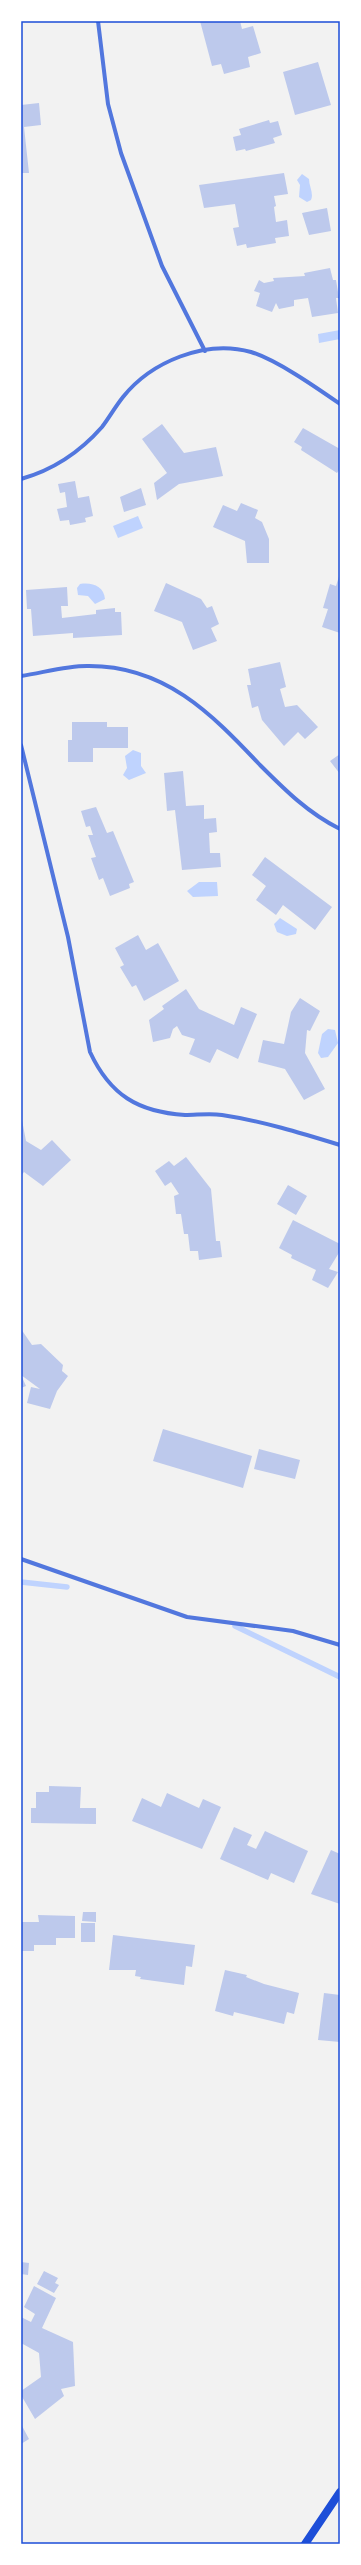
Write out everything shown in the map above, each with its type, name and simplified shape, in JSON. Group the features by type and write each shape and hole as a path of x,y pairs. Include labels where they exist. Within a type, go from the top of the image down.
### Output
{"main road":[{"path":"305,2544 340,2492"}],"street":[{"path":"98,21 108,104 121,151 162,266 205,351"},
{"path":"21,479 56,466 86,444 102,426 122,397 151,371 178,357 205,351 233,349 251,352 268,359 340,404"},
{"path":"21,676 85,666 108,667 152,677 173,687 185,694 227,730 287,792 308,810 340,829"},
{"path":"21,745 66,930 90,1052 98,1069 109,1084 124,1097 140,1106 160,1112 185,1115 221,1114 292,1131 340,1145"},
{"path":"21,1559 187,1617 293,1631 340,1644"}],"water":[{"path":"302,174 309,179 312,193 311,200 307,202 299,197 300,185 297,180"},
{"path":"340,330 340,339 319,343 318,334"},
{"path":"138,516 143,528 118,538 113,526"},
{"path":"80,584 93,584 97,586 102,591 105,599 95,604 88,596 78,595 77,588"},
{"path":"133,750 141,753 141,766 146,773 129,780 123,775 127,768 125,756"},
{"path":"199,882 217,882 218,896 193,897 187,891"},
{"path":"280,918 297,929 296,934 287,936 277,932 274,924"},
{"path":"328,1029 335,1030 338,1043 328,1057 321,1058 318,1053 322,1034"}],"building":[{"path":"200,21 240,21 242,29 253,26 261,53 248,57 250,67 224,74 221,64 212,66"},
{"path":"318,62 331,105 295,115 283,72"},
{"path":"39,103 41,125 24,127 29,173 21,173 21,105"},
{"path":"269,120 270,123 278,121 282,135 273,138 275,143 246,151 245,149 236,151 233,137 241,135 239,129"},
{"path":"284,173 288,194 274,196 276,206 274,207 276,222 287,220 289,236 275,238 276,243 247,248 246,244 237,246 233,228 239,227 235,204 204,208 199,185"},
{"path":"327,208 331,231 309,235 302,213"},
{"path":"330,268 333,280 336,280 339,298 336,298 338,313 312,317 308,298 294,300 294,306 279,309 276,303 272,312 256,306 260,293 254,291 259,280 264,283 274,281 273,278 305,276 304,273"},
{"path":"162,424 184,453 216,447 223,476 179,484 157,500 154,483 167,473 142,439"},
{"path":"303,428 340,449 340,469 337,473 301,450 302,447 294,442"},
{"path":"75,481 78,498 89,496 93,516 85,518 86,522 70,525 69,520 60,521 57,509 67,507 65,492 60,493 58,484"},
{"path":"141,488 146,505 124,512 120,497"},
{"path":"241,503 258,510 255,518 262,522 269,539 269,563 247,563 245,541 213,527 223,505 237,511"},
{"path":"340,573 340,633 322,627 328,609 323,608 330,584 336,586"},
{"path":"166,583 201,599 207,608 212,606 219,624 211,628 217,641 193,650 182,622 154,611"},
{"path":"67,587 68,606 61,606 62,618 96,614 96,610 115,608 115,612 121,612 122,635 73,638 73,633 33,636 31,609 27,609 26,590"},
{"path":"280,662 286,687 280,689 285,707 297,705 318,727 305,739 298,732 284,746 262,720 258,706 252,708 247,685 251,685 248,669"},
{"path":"72,722 107,722 107,727 128,727 128,748 93,748 93,762 68,762 68,740 72,740"},
{"path":"340,754 340,774 330,761"},
{"path":"183,771 186,806 204,805 204,819 216,818 217,832 209,833 210,853 220,853 221,867 182,870 175,810 167,811 164,773"},
{"path":"96,807 107,833 113,831 134,882 129,884 130,888 110,896 103,878 99,880 91,858 96,857 88,835 93,835 90,826 86,827 81,811"},
{"path":"265,857 332,907 315,930 283,905 276,915 256,900 266,886 252,875"},
{"path":"138,935 146,950 158,943 179,981 144,1001 136,985 132,987 120,967 124,965 115,948"},
{"path":"186,989 199,1009 234,1025 241,1007 257,1014 238,1059 217,1049 210,1063 189,1054 195,1039 182,1035 177,1026 173,1029 170,1038 153,1042 149,1020 164,1009 162,1006"},
{"path":"300,998 320,1011 310,1031 307,1030 305,1053 325,1089 304,1100 285,1069 258,1062 263,1040 284,1044 291,1012"},
{"path":"21,1115 26,1141 41,1150 52,1140 71,1160 43,1186 24,1172 21,1176"},
{"path":"186,1157 211,1189 216,1241 220,1241 222,1257 199,1260 198,1251 190,1251 188,1234 184,1234 181,1214 176,1214 174,1196 179,1194 171,1182 165,1186 155,1171 169,1161 174,1166"},
{"path":"288,1185 307,1196 296,1215 277,1204"},
{"path":"293,1220 340,1244 340,1251 329,1269 338,1272 328,1288 312,1280 316,1270 291,1258 292,1255 279,1248"},
{"path":"21,1329 32,1345 41,1344 63,1365 62,1371 68,1376 57,1391 50,1409 27,1403 31,1387 40,1389 21,1375"},
{"path":"21,1375 26,1386 21,1388"},
{"path":"163,1429 252,1456 243,1488 153,1461"},
{"path":"259,1449 300,1460 295,1479 254,1469"},
{"path":"49,1786 81,1787 80,1808 96,1808 96,1824 31,1823 31,1808 36,1808 36,1792 49,1792"},
{"path":"167,1793 199,1808 203,1799 221,1807 202,1849 132,1821 142,1798 161,1807"},
{"path":"234,1827 252,1835 247,1845 256,1849 265,1831 308,1851 294,1883 271,1873 268,1880 220,1859"},
{"path":"331,1850 340,1854 340,1904 311,1894"},
{"path":"83,1912 96,1912 96,1922 82,1921"},
{"path":"38,1915 75,1916 75,1938 56,1938 56,1945 34,1945 34,1951 21,1951 21,1922 39,1922"},
{"path":"81,1923 95,1923 95,1942 81,1942"},
{"path":"113,1935 195,1945 192,1967 186,1966 184,1985 140,1979 141,1977 135,1976 136,1970 109,1970"},
{"path":"225,1970 247,1975 246,1977 264,1984 299,1993 294,2014 287,2012 284,2024 234,2012 233,2016 215,2011"},
{"path":"324,1993 340,1995 340,2042 318,2040"},
{"path":"21,2262 29,2263 28,2275 21,2274"},
{"path":"44,2271 58,2278 55,2283 59,2285 54,2293 37,2284"},
{"path":"34,2286 56,2298 42,2328 73,2342 75,2386 61,2389 64,2396 35,2419 21,2395 21,2391 41,2377 39,2353 21,2343 21,2317 31,2322 35,2314 24,2307"},
{"path":"21,2424 29,2439 21,2444"}],"waterway":[{"path":"21,1582 67,1587"},
{"path":"235,1626 340,1677"}]}
